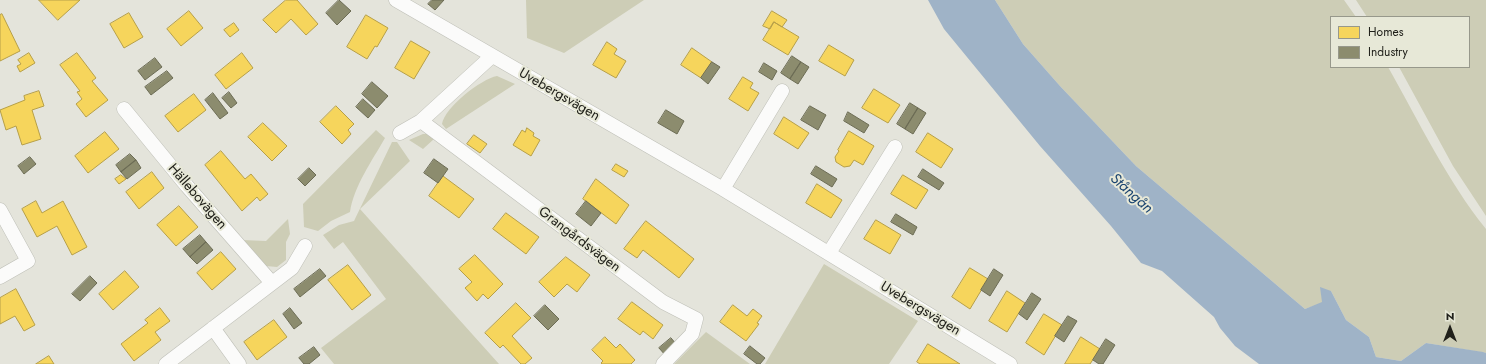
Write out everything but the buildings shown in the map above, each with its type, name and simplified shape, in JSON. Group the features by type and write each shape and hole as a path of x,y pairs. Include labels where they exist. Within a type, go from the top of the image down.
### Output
{"street":[{"name":"Uvebergsvägen","path":"396,0 723,189 1010,364"},
{"path":"400,133 421,121 492,56"},
{"path":"723,189 782,90"},
{"name":"Hällebovägen","path":"124,109 187,186 272,283"},
{"name":"Grangårdsvägen","path":"421,121 663,302 696,319 692,334 663,364"},
{"path":"829,253 895,147"},
{"path":"0,210 28,261 0,277"},
{"path":"166,364 292,268 305,246"},
{"path":"213,328 239,364"}],"green space":[{"path":"526,0 644,0 564,53 527,38"},
{"path":"995,0 1344,0 1355,16 1330,16 1330,68 1389,68 1446,171 1472,211 1486,229 1486,353 1426,343 1401,361 1376,357 1369,337 1346,320 1331,291 1322,303 1305,309 1136,166 1060,86 1023,44"},
{"path":"1356,0 1486,0 1486,216 1453,166 1400,68 1470,68 1470,16 1366,16"},
{"path":"497,76 515,84 446,129 442,124 445,117 457,102 482,82"},
{"path":"376,130 385,138 359,183 350,212 331,221 318,231 304,227 303,204"},
{"path":"423,134 427,134 434,139 423,149 409,140"},
{"path":"392,142 397,142 410,161 360,209 499,364 334,364 321,348 386,299 343,242 334,249 323,235 339,225 354,221"},
{"path":"288,219 290,234 286,242 286,260 277,267 266,266 242,240 266,241"},
{"path":"824,264 918,321 889,364 765,364"},
{"path":"706,332 750,364 674,364"}],"water":[{"name":"Stångån","path":"928,0 995,0 1023,44 1060,86 1136,166 1305,309 1322,302 1320,287 1331,291 1346,320 1369,337 1376,357 1401,361 1426,343 1486,353 1486,364 1259,364 1235,346 1220,328 1214,317 1162,271 1141,263 1111,226 1040,146 944,29"}]}
